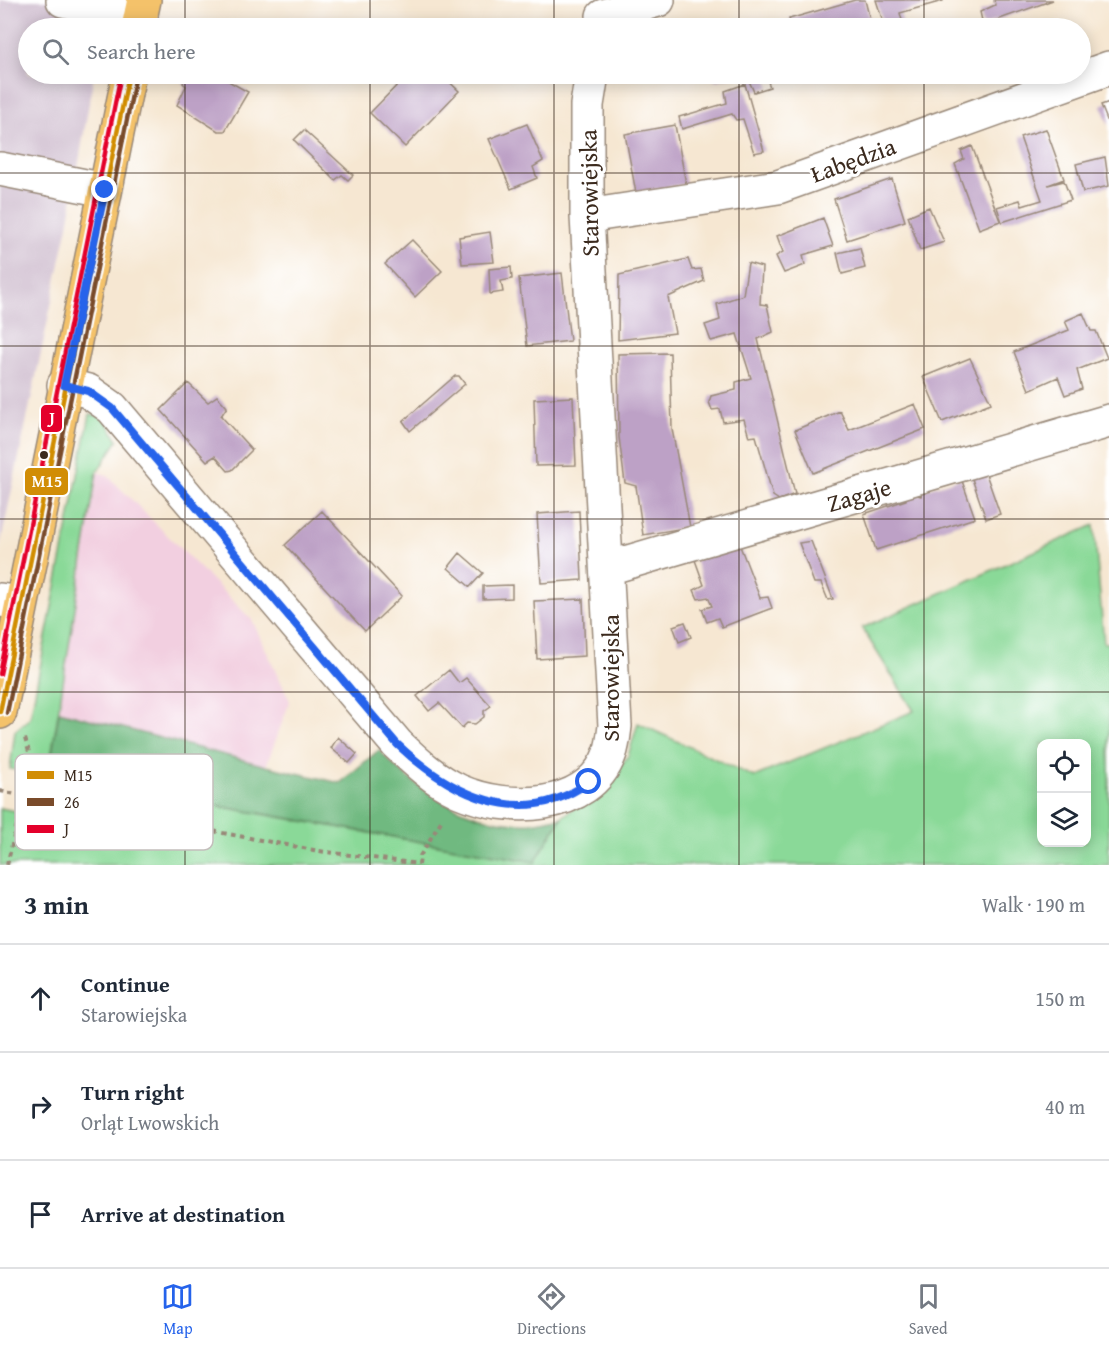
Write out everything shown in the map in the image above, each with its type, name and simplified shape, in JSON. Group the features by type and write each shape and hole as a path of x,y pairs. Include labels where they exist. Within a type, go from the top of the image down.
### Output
{"main road":[{"path":"0,712 10,602 64,385 127,84"}],"street":[{"path":"63,0 141,15"},
{"path":"603,15 658,0"},
{"name":"Łabędzia","path":"1091,74 1109,68"},
{"name":"Starowiejska","path":"64,385 88,391 112,408 397,744 426,771 459,791 501,802 530,805 554,801 573,794 589,782 601,768 610,753 615,726 587,216 587,105 590,84"},
{"name":"Łabędzia","path":"587,216 778,187 1064,84"},
{"path":"0,170 105,190"},
{"name":"Zagaje","path":"608,568 1109,421"}],"path":[{"path":"0,791 15,794"},
{"path":"213,831 319,851 419,865 420,856 459,791"}],"shaded area":[{"path":"0,0 107,0 104,18 18,18 18,84 92,84 68,225 0,546"},
{"path":"97,472 107,475 252,620 290,701 266,766 59,711"}],"green space":[{"path":"90,414 104,417 118,440 97,472 52,754 15,754 15,770 10,769 15,731 30,718"},
{"path":"1094,525 1104,643 1109,643 1109,865 0,865 0,808 15,811 15,850 213,850 213,805 535,862 562,817 605,786 628,756 638,723 754,777 914,711 862,628"},
{"path":"59,711 266,766 340,783 379,750 410,779 428,792 466,812 487,819 508,822 530,823 562,817 535,862 213,805 213,754 52,754"}],"building":[{"path":"855,0 865,0 870,18 792,18"},
{"path":"876,0 943,0 900,13 901,18 882,18"},
{"path":"994,0 1053,0 1003,18 981,18 980,12 995,5"},
{"path":"184,84 234,84 248,92 225,131 218,131 177,105 186,86"},
{"path":"398,84 452,84 459,91 405,147 370,113"},
{"path":"745,84 764,151 754,153 743,119 736,120 732,114 682,129 679,117 727,103 725,91"},
{"path":"750,84 769,84 770,87 754,92"},
{"path":"1109,102 1109,125 1101,105"},
{"path":"527,124 543,161 533,167 537,178 511,189 489,139"},
{"path":"675,125 686,184 636,193 625,134"},
{"path":"1046,129 1064,179 1048,185 1064,181 1071,200 1002,222 997,207 1020,200 1022,206 1042,200 1020,137"},
{"path":"304,130 353,175 348,180 342,175 335,180 294,140"},
{"path":"972,146 1000,221 979,229 955,164 964,159 961,151"},
{"path":"1105,157 1109,186 1083,192 1076,164"},
{"path":"892,179 905,221 847,240 834,199"},
{"path":"929,207 944,242 920,250 908,216"},
{"path":"823,218 833,246 803,255 805,265 784,273 776,256 783,252 777,236"},
{"path":"490,232 494,262 462,264 459,237"},
{"path":"412,240 442,271 415,297 385,264"},
{"path":"860,248 865,268 842,274 837,253"},
{"path":"688,259 692,270 701,269 704,281 668,297 675,333 618,340 619,275"},
{"path":"748,263 762,267 760,304 767,305 773,332 758,339 795,494 779,500 773,496 756,436 749,437 744,419 723,422 720,409 712,410 709,402 711,396 736,390 736,382 751,378 737,334 711,341 705,325 720,320 717,304 743,295"},
{"path":"511,267 512,279 501,281 503,292 490,294 489,269"},
{"path":"562,273 570,341 527,346 519,278"},
{"path":"1083,313 1091,331 1096,331 1107,358 1077,370 1082,389 1065,395 1058,377 1029,390 1014,352 1069,330 1065,321"},
{"path":"670,353 672,429 690,527 643,535 636,486 625,483 619,437 618,354"},
{"path":"970,358 991,403 942,422 923,377"},
{"path":"455,376 459,376 465,384 410,431 403,421"},
{"path":"188,383 208,402 217,396 227,407 221,416 252,450 232,470 228,471 215,456 207,461 161,410"},
{"path":"573,397 576,465 536,466 534,399"},
{"path":"915,404 925,429 813,473 795,430 840,411 849,430"},
{"path":"984,468 1000,514 986,519 970,473"},
{"path":"961,478 975,518 876,550 864,514 906,500 906,495 911,493 921,496 923,490"},
{"path":"322,511 402,596 365,631 285,545"},
{"path":"579,511 582,580 541,583 537,514"},
{"path":"811,541 833,599 828,600 821,583 814,583 799,543"},
{"path":"740,546 760,598 768,597 772,608 722,627 718,618 707,622 702,609 712,606 708,597 698,599 694,590 704,585 695,560"},
{"path":"460,553 483,573 470,587 448,568"},
{"path":"512,585 512,598 483,599 483,586"},
{"path":"583,599 585,656 537,659 534,601"},
{"path":"685,622 691,637 679,642 673,626"},
{"path":"449,670 459,683 466,678 491,706 484,711 484,717 475,724 467,723 462,728 439,703 429,711 417,696"},
{"path":"338,737 357,754 349,763 331,748"}],"transit line":[{"name":"J","path":"0,674 119,84"},
{"name":"M15","path":"0,712 127,84"},
{"name":"26","path":"7,713 134,84"}],"route":[{"path":"105,190 64,385 88,391 101,398 112,408 397,744 426,771 459,791 501,802 530,805 554,801 573,794 589,782"}]}
